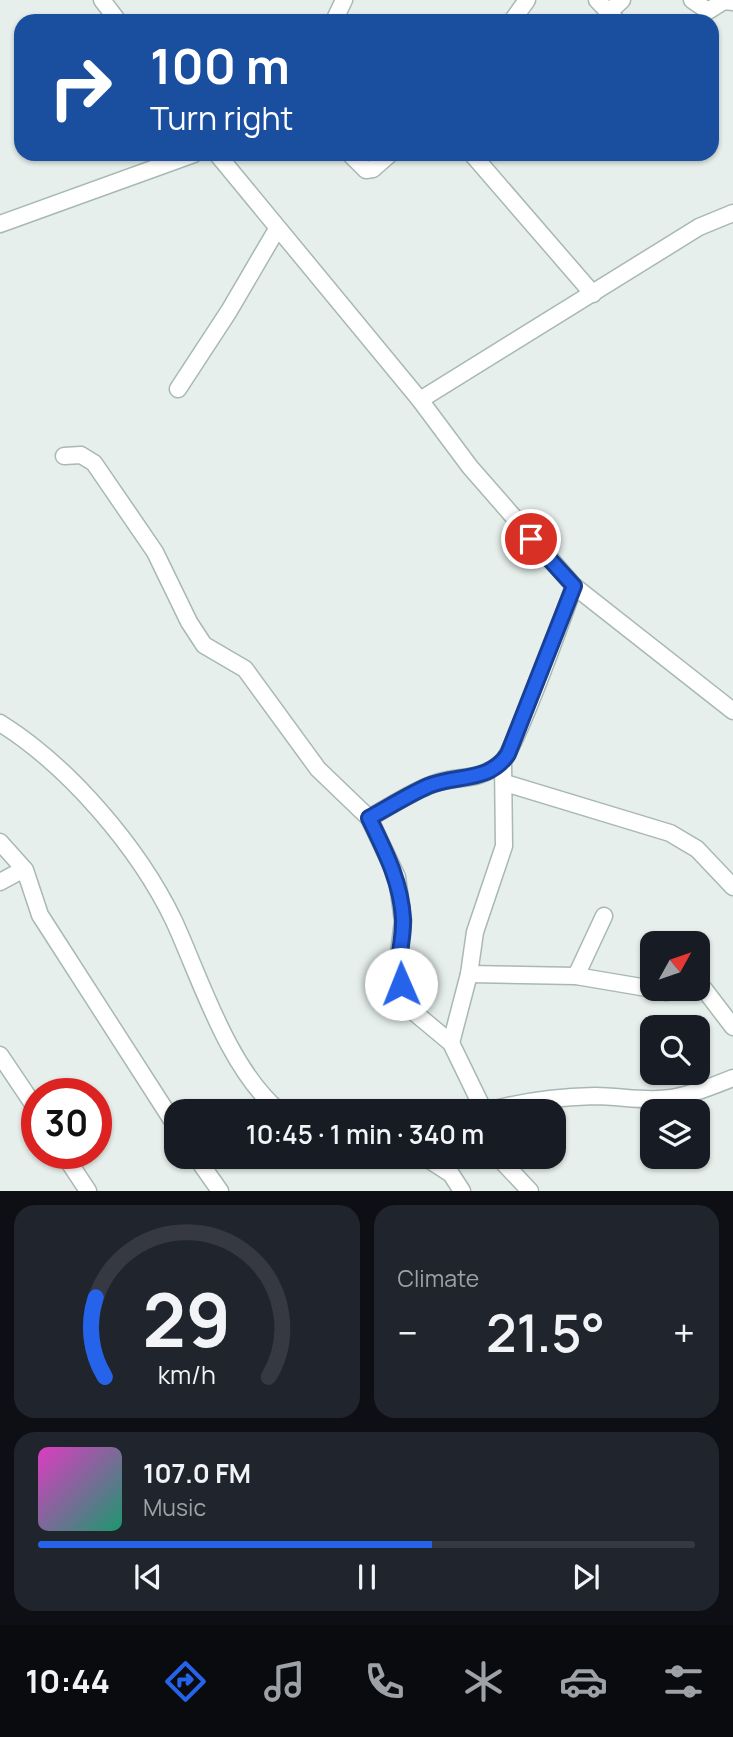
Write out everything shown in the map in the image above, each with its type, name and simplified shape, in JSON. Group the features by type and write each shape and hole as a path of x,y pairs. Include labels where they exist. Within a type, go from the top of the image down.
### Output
{"street":[{"path":"102,0 113,14"},
{"path":"597,0 610,14"},
{"path":"692,0 708,11 724,1 733,2"},
{"path":"0,223 174,161"},
{"path":"223,161 421,401 470,467 574,586 733,711"},
{"path":"357,161 366,170 373,169 382,161"},
{"path":"478,161 593,294"},
{"path":"421,401 699,227 733,213"},
{"path":"178,389 229,311 277,229"},
{"path":"64,456 81,455 94,463 155,552 189,622 204,645 245,669 317,769 369,818 397,877 403,921 397,969 404,998 415,1013 451,1043 480,1099"},
{"path":"451,1043 469,974 475,932 504,846 503,762 516,738 574,586"},
{"path":"0,723 61,768 128,847 173,919 212,1011 258,1088 268,1099"},
{"path":"369,818 425,787 439,782 470,779 503,762"},
{"path":"505,783 670,833 697,849 733,887"},
{"path":"0,842 24,869 40,915 164,1108"},
{"path":"0,882 24,869"},
{"path":"576,976 604,916"},
{"path":"469,974 576,976 640,987"},
{"path":"710,997 733,1027"},
{"path":"0,1055 21,1086"},
{"path":"561,1099 596,1096 647,1100 671,1098 701,1091 733,1078"},
{"path":"74,1169 88,1191"},
{"path":"204,1169 219,1191"},
{"path":"443,1169 451,1174 461,1191"},
{"path":"509,1169 530,1191"}],"route":[{"path":"401,984 397,969 403,921 397,877 369,818 425,787 439,782 470,779 487,772 503,762 508,754 574,586 531,539"}]}
